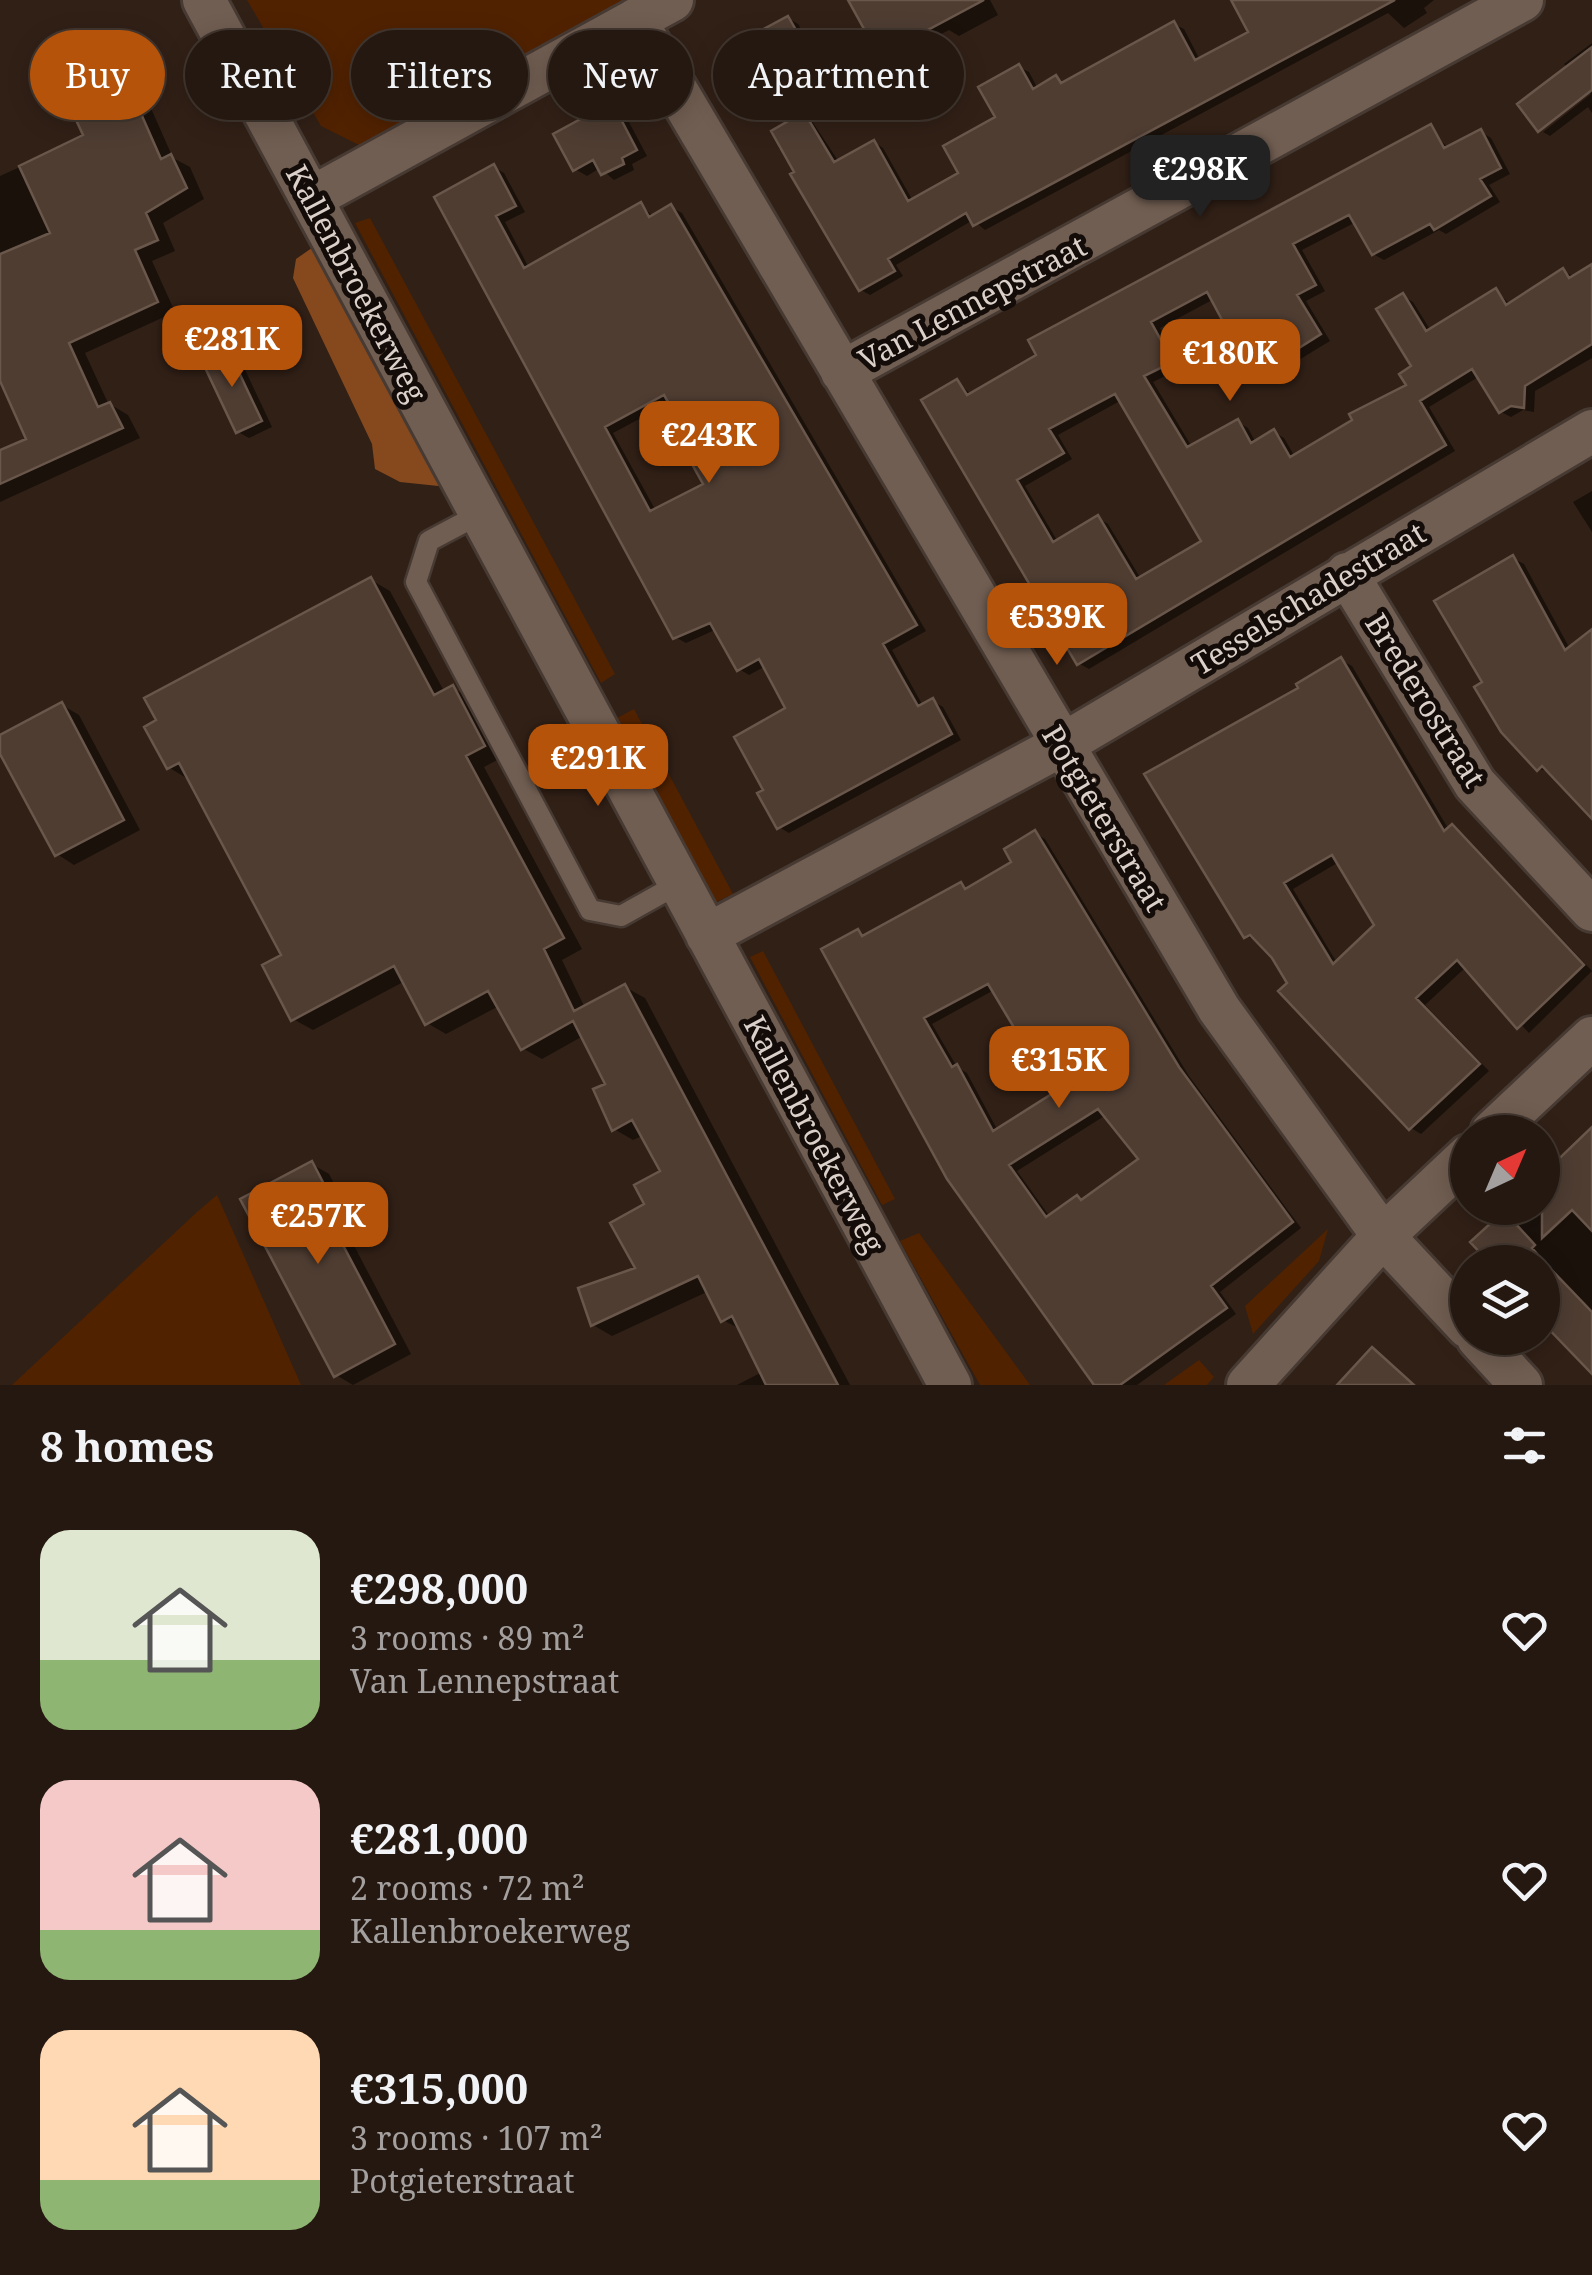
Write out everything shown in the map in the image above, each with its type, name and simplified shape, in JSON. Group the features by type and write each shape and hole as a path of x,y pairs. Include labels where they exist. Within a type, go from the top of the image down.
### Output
{"street":[{"name":"Kallenbroekerweg","path":"204,0 950,1385"},
{"path":"313,197 672,0"},
{"name":"Van Lennepstraat","path":"842,372 1522,0"},
{"name":"Potgieterstraat","path":"635,20 1060,746 1219,1009 1383,1236 1450,1308"},
{"name":"Tesselschadestraat","path":"707,935 1060,746 1592,430"},
{"name":"Brederostraat","path":"1348,574 1475,784 1592,910"},
{"path":"1510,1115 1592,1038"},
{"path":"1248,1385 1383,1236 1450,1173"},
{"path":"1494,1355 1522,1385"}],"lane":[{"path":"478,515 429,540 416,582 590,910 621,916 680,884"}],"shaded area":[{"path":"247,0 652,0 594,30 548,30 548,54 528,64 528,30 351,30 351,120 419,120 365,148 321,126 317,120 331,120 331,30 265,30"},
{"path":"370,218 615,674 601,683 355,223"},
{"path":"319,243 448,487 400,482 375,469 372,444 293,278 296,259"},
{"path":"634,709 733,894 716,902 617,718"},
{"path":"763,951 895,1199 882,1205 750,957"},
{"path":"217,1195 301,1385 12,1385 197,1212"},
{"path":"1328,1229 1319,1261 1253,1334 1245,1306"},
{"path":"919,1233 1030,1385 980,1385 900,1241"},
{"path":"1199,1360 1214,1377 1207,1385 1164,1385"}],"building":[{"path":"848,0 984,0 928,30 865,30"},
{"path":"1231,0 1395,0 973,226 966,213 888,259 895,271 859,291 790,174 794,172 771,131 790,120 809,120 834,162 874,140 908,201 958,173 943,146 995,117 978,87 1019,64 1033,89 1056,75 1061,83 1174,21 1195,60 1248,32"},
{"path":"788,16 796,30 762,30"},
{"path":"1592,47 1592,90 1538,132 1517,104"},
{"path":"76,120 144,120 161,159 171,154 187,188 146,213 158,240 135,250 158,302 69,343 98,407 110,402 123,428 0,484 0,450 26,439 0,381 0,254 50,233 19,166 83,135"},
{"path":"579,120 621,120 637,150 622,158 624,164 601,175 593,160 573,171 553,134"},
{"path":"1431,124 1444,148 1481,129 1501,168 1480,179 1491,196 1434,230 1430,224 1372,255 1349,215 1293,244 1316,285 1297,295 1321,334 1272,365 1246,323 1228,331 1207,292 1151,322 1173,362 1144,376 1187,447 1238,419 1251,443 1274,429 1290,457 1352,420 1349,414 1406,385 1399,374 1411,366 1376,309 1403,293 1426,331 1496,288 1506,305 1563,268 1569,278 1592,264 1592,344 1525,386 1524,408 1511,406 1499,413 1472,369 1420,401 1446,445 1077,665 921,400 957,379 967,395 1036,355 1028,340","holes":["1115,394 1201,541 1136,579 1098,515 1053,542 1017,480 1064,453 1049,429"]},
{"path":"494,164 516,206 496,216 524,268 641,202 649,217 671,204 917,625 883,644 918,706 933,698 952,734 777,829 757,793 763,790 734,737 785,708 759,659 737,671 710,623 673,639 434,197","holes":["664,395 697,452 688,457 703,484 650,511 605,427"]},
{"path":"227,347 262,421 236,433 201,359"},
{"path":"1513,555 1565,650 1592,629 1592,819 1542,766 1537,771 1501,732 1474,687 1482,682 1434,601"},
{"path":"371,577 434,695 453,685 485,746 466,756 564,938 544,949 574,1011 625,984 838,1385 766,1385 732,1316 721,1322 698,1276 591,1326 578,1288 635,1268 610,1223 644,1204 634,1185 660,1171 632,1120 612,1131 593,1089 605,1084 573,1021 521,1050 488,991 425,1025 394,966 291,1021 262,965 281,955 179,763 167,769 144,727 156,720 144,698"},
{"path":"1341,657 1444,831 1452,824 1584,965 1517,1029 1457,960 1416,998 1480,1064 1409,1130 1278,991 1287,983 1272,958 1250,935 1244,938 1144,774 1298,688 1296,684","holes":["1332,855 1374,925 1333,964 1284,883"]},
{"path":"62,702 124,820 55,856 0,754 0,735"},
{"path":"1035,830 1179,1067 1293,1222 1211,1286 1227,1308 1120,1385 1094,1385 947,1179 821,949 858,929 862,936 961,882 965,889 1011,862 1004,849","holes":["988,984 1053,1093 993,1131 957,1064 952,1067 924,1018","1098,1109 1138,1159 1081,1200 1077,1195 1046,1217 1009,1165"]},
{"path":"1592,1127 1592,1231 1572,1210 1560,1221 1560,1158"},
{"path":"312,1161 344,1223 334,1228 395,1344 334,1377 240,1199"},
{"path":"1489,1225 1517,1225 1535,1245 1473,1245 1470,1242"},
{"path":"1542,1225 1556,1225 1542,1238"},
{"path":"1560,1279 1592,1312 1592,1374 1560,1341"},
{"path":"1372,1347 1414,1385 1337,1385"}]}
